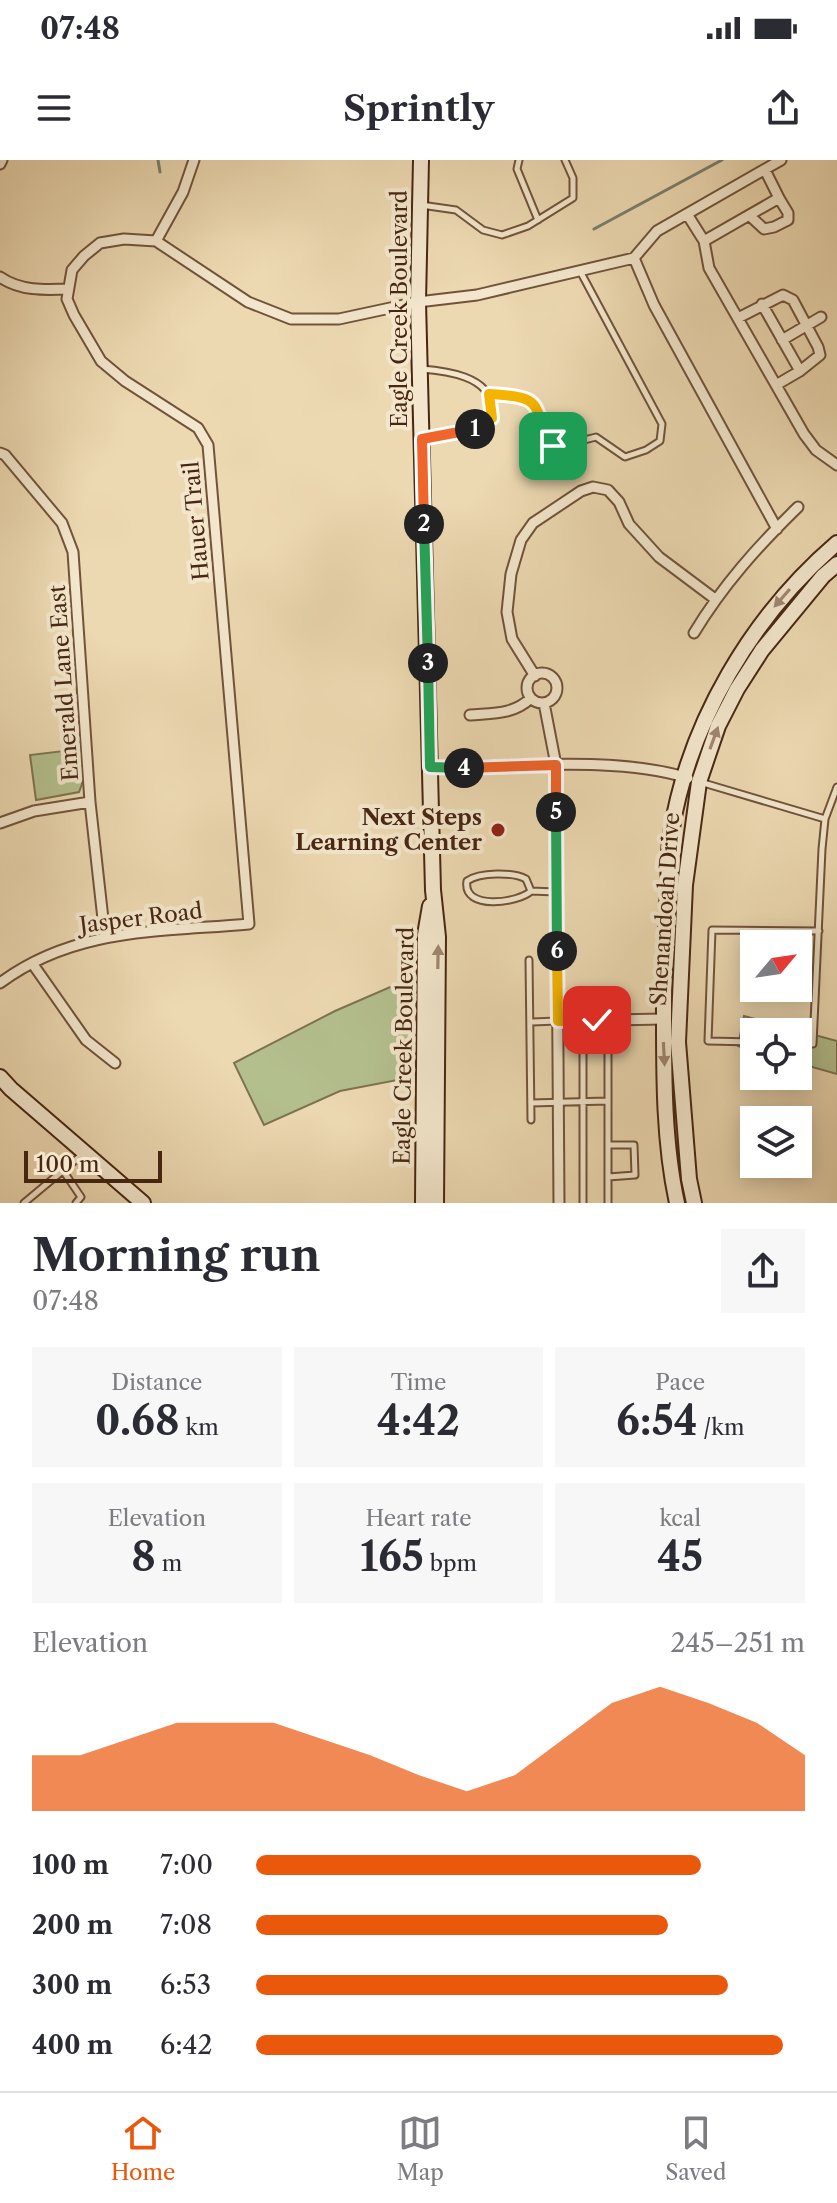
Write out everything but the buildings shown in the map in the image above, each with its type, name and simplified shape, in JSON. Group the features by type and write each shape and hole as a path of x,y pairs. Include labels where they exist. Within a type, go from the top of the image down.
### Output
{"street":[{"path":"156,241 183,192 194,160"},
{"name":"Eagle Creek Boulevard","path":"421,160 418,302 433,890 438,937 436,1203"},
{"path":"0,277 8,283 37,290 68,289 72,270 100,243 124,239 156,241 248,302 291,319 339,319 418,302 477,295 634,258 657,231 781,160"},
{"path":"750,216 764,229 788,220 788,213 765,170"},
{"path":"704,241 779,198"},
{"path":"687,214 704,241 709,268 776,385 816,450 837,465"},
{"path":"634,258 654,305 777,529"},
{"name":"Hauer Trail","path":"68,289 67,299 101,361 125,381 198,428 208,445 249,924"},
{"path":"738,318 783,295 793,300 820,355 776,385"},
{"path":"762,304 800,371"},
{"path":"782,340 821,317"},
{"name":"Emerald Lane East","path":"0,453 5,455 62,523 73,552 90,802 105,937"},
{"path":"535,676 512,639 507,612 511,574 521,540 533,523 581,491 593,487 608,490 619,502 629,524 659,557 715,599"},
{"path":"694,633 715,599 753,552 798,507"},
{"name":"Shenandoah Drive","path":"677,1203 672,1179 664,1019 670,835 683,777 710,712 768,614 807,568 837,543"},
{"name":"Shenandoah Drive","path":"694,1203 689,1179 678,1042 685,885 699,782 718,726 737,689 762,650 823,576 837,564"},
{"path":"545,674 556,682 555,695 544,703 531,698 527,688 535,676 545,674"},
{"path":"470,715 508,712 531,698"},
{"path":"544,703 556,765 559,1203"},
{"path":"430,767 556,765 636,768 699,782"},
{"path":"0,823 34,811 90,802"},
{"name":"Eagle Creek Boulevard","path":"423,1203 425,935 433,890"},
{"name":"Jasper Road","path":"0,983 61,948 105,937 249,924"},
{"path":"32,963 86,1040 115,1063"},
{"path":"558,1021 664,1019"},
{"path":"0,1077 143,1203"}],"lane":[{"path":"519,160 517,169 538,220"},
{"path":"420,205 456,210 483,230 502,235 512,233 573,198 573,178 565,160"},
{"path":"489,394 525,397 537,407 551,443 557,447 596,437 625,457 660,441 662,424 579,270"},
{"path":"420,369 438,370 484,388 489,394 492,418 482,426 422,439"},
{"path":"699,782 825,819"},
{"path":"812,1044 825,819 837,787"},
{"path":"531,891 526,879 517,874 473,877 467,881 466,889 470,897 478,901 524,898 531,891 557,892"},
{"path":"740,1042 708,1041 712,930 819,931"},
{"path":"529,960 531,1120"},
{"path":"597,1020 597,1045"},
{"path":"532,1022 558,1021"},
{"path":"583,1203 583,1044 608,1046 608,1203"},
{"path":"531,1103 607,1101"},
{"path":"608,1145 634,1145 635,1175 608,1177"},
{"path":"24,1203 85,1153"},
{"path":"64,1172 81,1197 76,1203"}],"green space":[{"path":"80,749 82,784 79,792 36,800 30,755"},
{"path":"411,978 408,1078 340,1091 264,1125 234,1063 335,1011"},
{"path":"812,1034 837,1041 837,1074 812,1067"}],"waterway":[{"path":"158,160 160,172"},
{"path":"594,229 722,160"}],"place":[{"name":"Next Steps Learning Center","path":"498,830"}],"route":[{"path":"553,446 537,407 525,397 489,394 493,413 488,422 462,432 422,439 430,767 556,765 558,1021 597,1020"}]}
